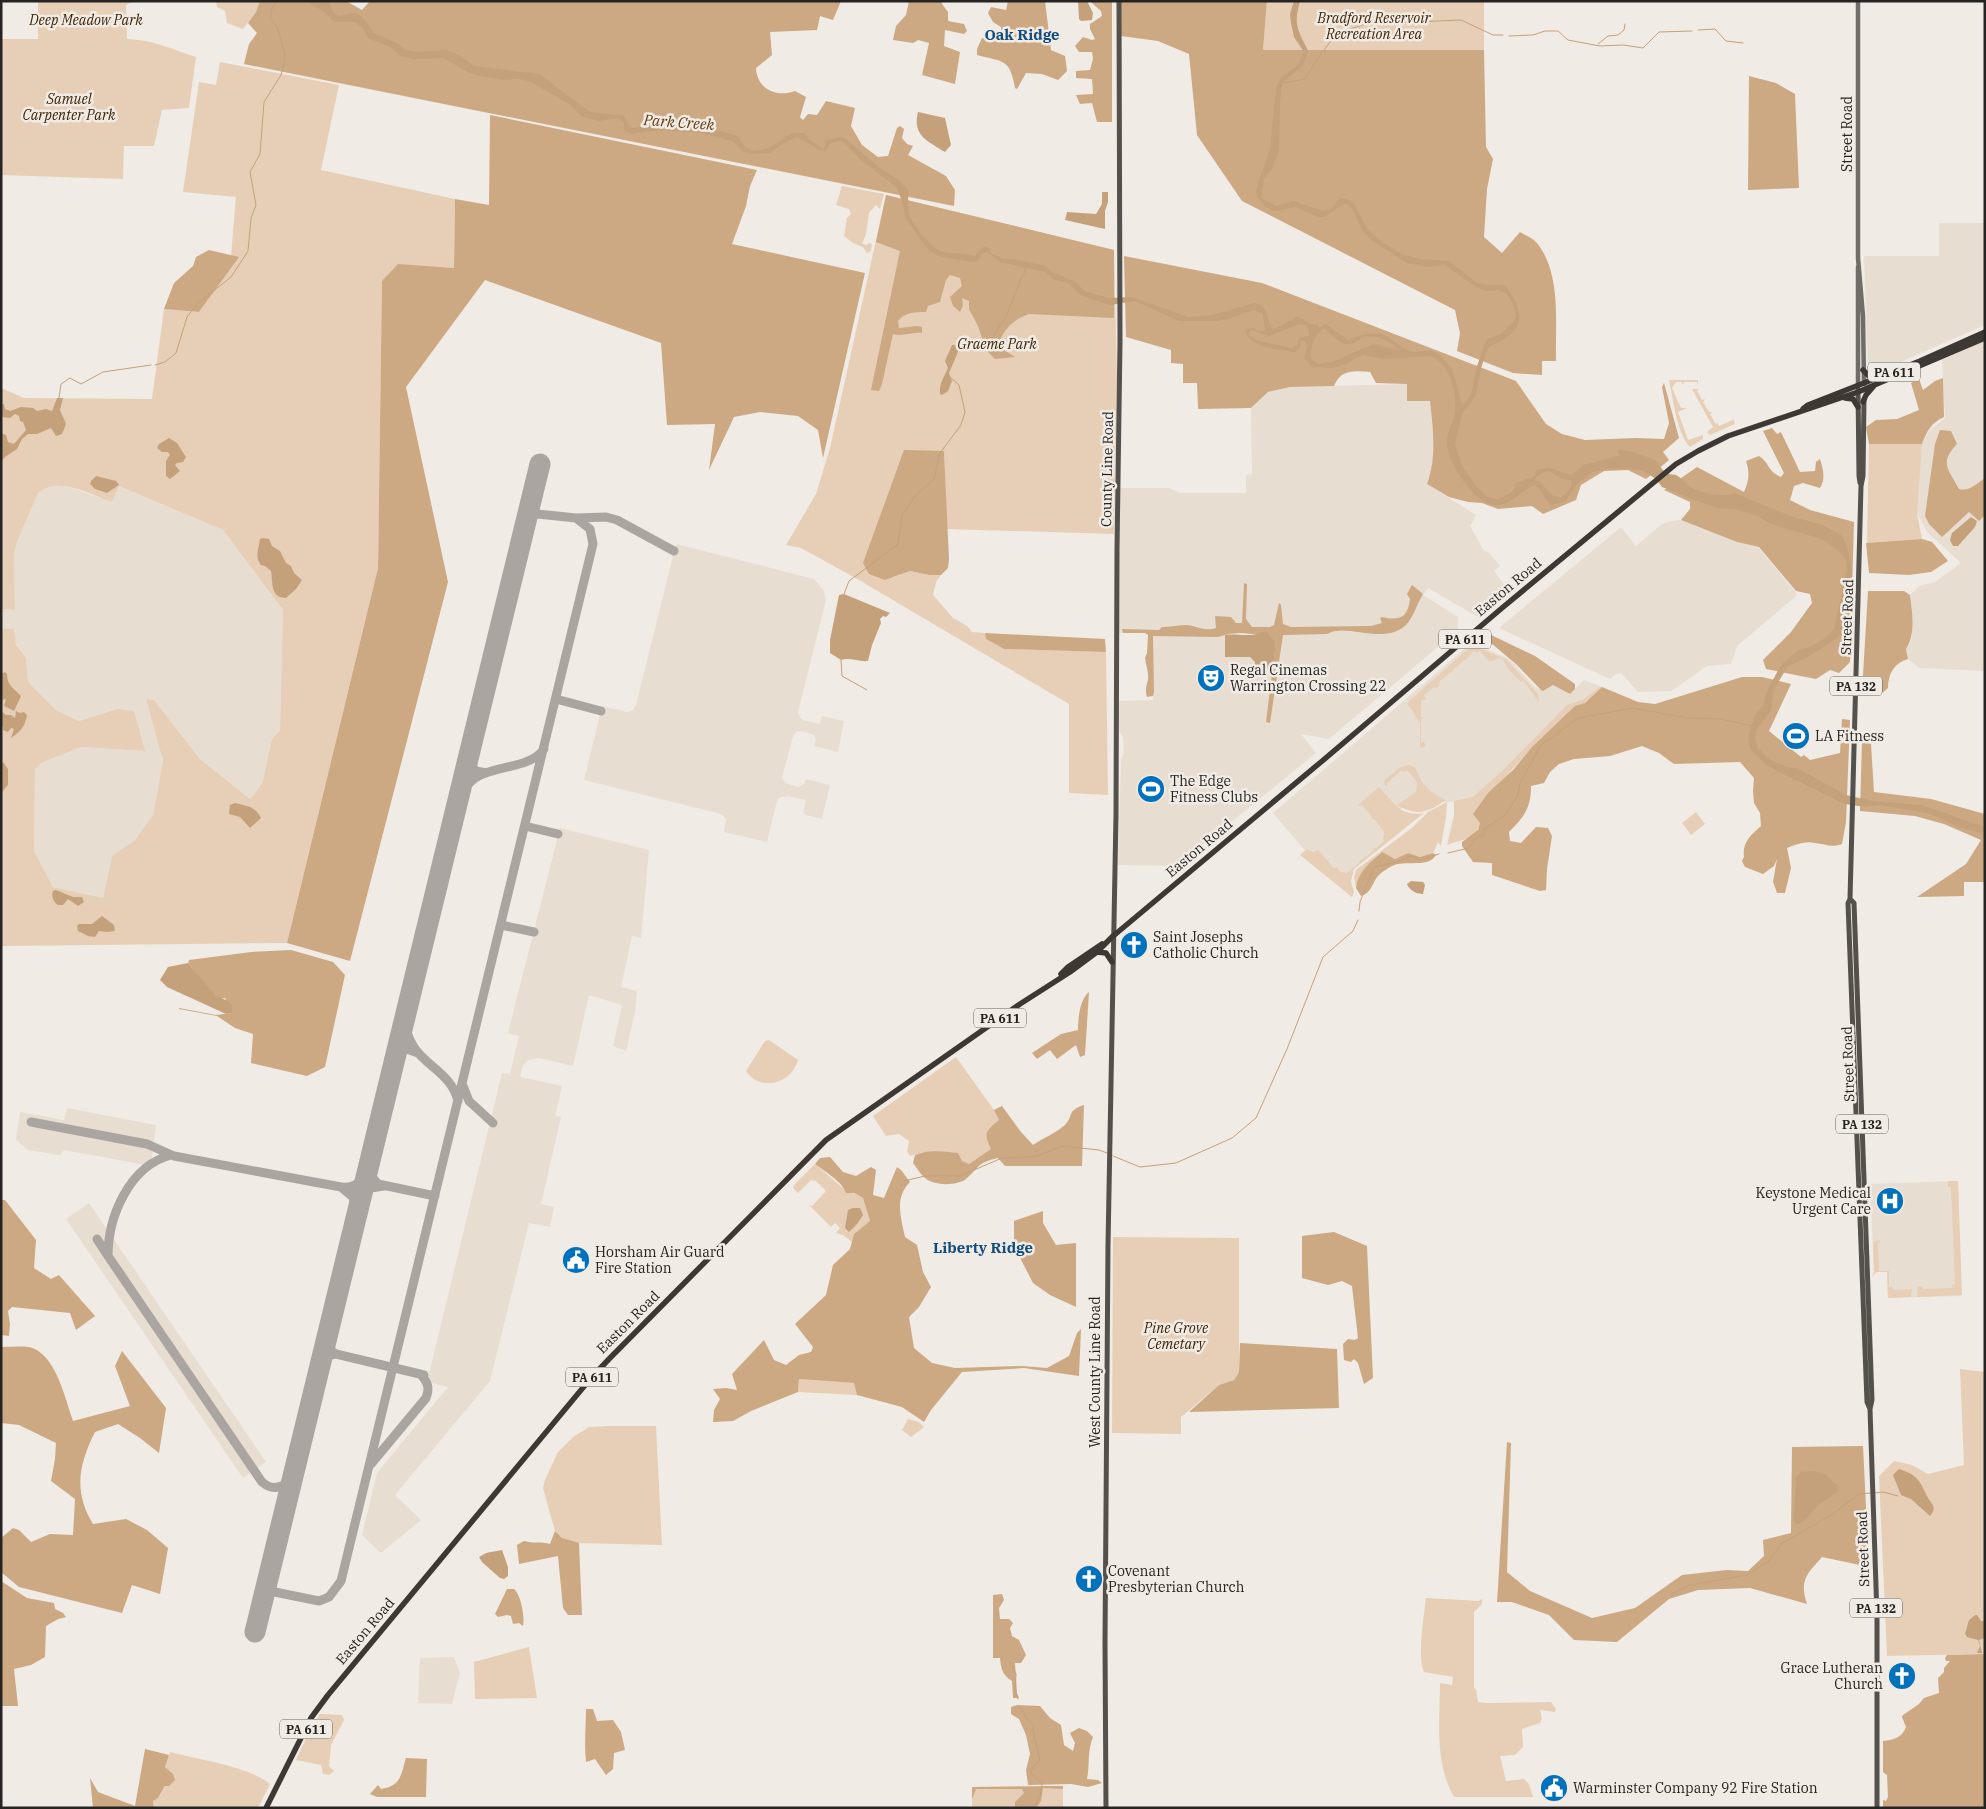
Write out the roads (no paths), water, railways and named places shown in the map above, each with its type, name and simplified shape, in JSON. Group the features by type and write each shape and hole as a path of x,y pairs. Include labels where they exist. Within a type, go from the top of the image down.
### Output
{"highway":[{"name":"Easton Road","path":"1803,409 1809,410 1843,398 1881,377 1985,332"},
{"name":"Easton Road","path":"266,1808 311,1718 328,1695 591,1378 826,1140 856,1117 1097,952 1113,936 1668,470 1692,454 1724,438 1803,409 1808,404 1874,386 1985,338"},
{"path":"1863,370 1869,376 1881,377"},
{"path":"1863,402 1874,386"},
{"path":"1843,398 1851,398 1858,407"},
{"name":"Easton Road","path":"1055,981 1068,967 1113,936"},
{"path":"1097,952 1106,952 1112,962"}],"main road":[{"name":"County Line Road","path":"1113,936 1116,815 1120,304 1119,1"},
{"name":"Street Road","path":"1858,1 1859,266 1863,316 1863,370 1858,407 1858,476 1861,486"},
{"name":"Street Road","path":"1859,266 1857,274 1863,402 1863,476 1861,486 1854,789 1850,899 1848,903 1867,1394 1870,1409 1877,1622 1877,1808"},
{"name":"West County Line Road","path":"1106,1808 1105,1546 1113,936"}],"waterway":[{"path":"155,365 165,362 176,353 187,317 196,305 231,277 248,251 251,218 256,205 250,172 260,154 264,102 281,75 284,65 285,54 277,27 270,19 276,1"},
{"path":"1283,83 1305,79 1335,35 1366,24 1461,20 1493,35 1503,35"},
{"path":"1598,44 1608,36 1618,35 1624,30 1625,24"},
{"path":"1698,30 1715,29 1726,41 1743,43"},
{"path":"1509,36 1558,31 1568,40 1600,46 1623,45 1643,48 1659,32 1692,31"},
{"path":"958,350 986,347 1006,317 1022,276 1026,273 1024,265"},
{"path":"59,398 61,384 70,378 81,384 103,372 151,365"},
{"path":"844,594 849,581 898,544 902,516 915,496 934,479 940,453 961,425 965,412 959,385 950,377"},
{"path":"841,660 842,676 867,690"},
{"path":"1448,853 1469,848 1476,838 1484,835 1484,829 1505,815 1518,795 1520,783 1541,745 1578,718 1633,708 1688,718 1721,719 1752,726"},
{"path":"1359,911 1360,902 1374,867 1397,862 1411,856 1420,860 1439,854"},
{"path":"1113,1156 1140,1167 1176,1163 1232,1138 1256,1118 1287,1049 1323,957 1353,931 1358,920"},
{"path":"904,1181 925,1176 960,1176 1002,1158 1034,1157 1062,1146 1099,1150 1107,1153"},
{"path":"1874,1493 1883,1492 1898,1496"},
{"path":"1671,1594 1690,1585 1747,1575 1769,1561 1781,1544 1833,1514 1859,1494 1870,1493"},
{"path":"1012,1665 1016,1674 1015,1691 1018,1699"},
{"path":"1019,1707 1034,1725 1033,1730 1040,1761 1032,1768 1031,1773 1042,1784 1040,1796 1034,1808"}],"place":[{"name":"Regal Cinemas Warrington Crossing 22","path":"1211,678"},
{"name":"LA Fitness","path":"1796,736"},
{"name":"The Edge Fitness Clubs","path":"1151,789"},
{"name":"Saint Josephs Catholic Church","path":"1134,945"},
{"name":"Keystone Medical Urgent Care","path":"1890,1201"},
{"name":"Horsham Air Guard Fire Station","path":"576,1260"},
{"name":"Covenant Presbyterian Church","path":"1089,1579"},
{"name":"Grace Lutheran Church","path":"1902,1676"},
{"name":"Warminster Company 92 Fire Station","path":"1554,1788"}],"district":[{"name":"Oak Ridge","path":"1022,34"},
{"name":"Liberty Ridge","path":"983,1247"}],"park label":[{"name":"Deep Meadow Park","path":"86,20"},
{"name":"Bradford Reservoir Recreation Area","path":"1374,26"},
{"name":"Samuel Carpenter Park","path":"69,108"},
{"name":"Graeme Park","path":"997,344"},
{"name":"Pine Grove Cemetary","path":"1176,1336"}],"water label":[{"name":"Park Creek","path":"679,122"}]}
